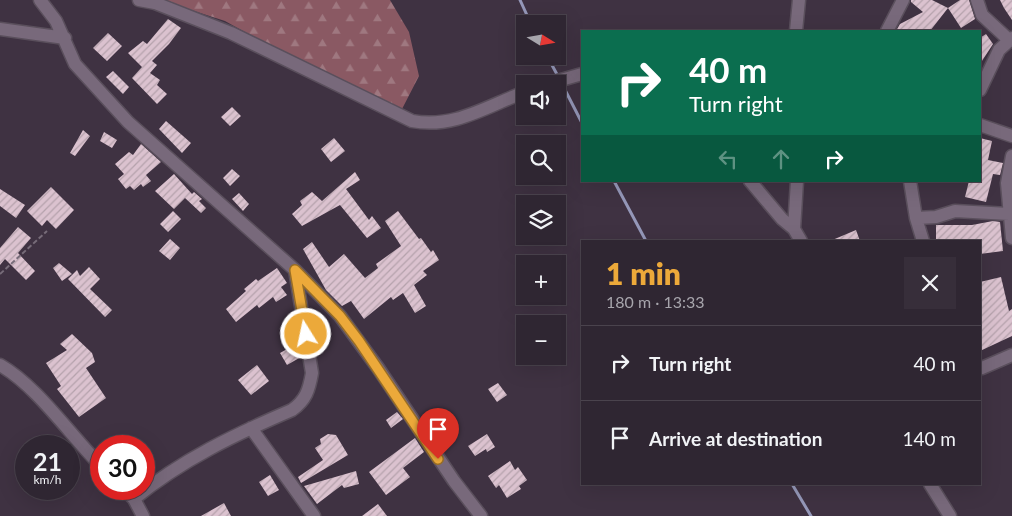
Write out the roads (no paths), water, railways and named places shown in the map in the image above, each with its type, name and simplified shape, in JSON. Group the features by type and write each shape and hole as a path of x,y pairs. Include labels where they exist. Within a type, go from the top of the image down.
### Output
{"street":[{"path":"40,0 56,21 75,64 128,122 295,270 340,316 359,341 438,459 480,516"},
{"path":"139,0 155,3 231,33 412,121 429,125 446,123 468,117 516,96"},
{"path":"796,30 799,0"},
{"path":"888,30 903,0"},
{"path":"977,0 982,15 1011,39 999,50 981,88"},
{"path":"0,29 64,38"},
{"path":"566,79 581,74"},
{"path":"981,125 1012,136"},
{"path":"1012,156 1007,183 1012,238"},
{"path":"751,182 776,213 794,229 800,240"},
{"path":"794,229 796,182"},
{"path":"910,182 916,218 923,240"},
{"path":"916,218 936,217 955,211 1009,214"},
{"path":"155,481 161,476 251,428 292,410 303,402 310,388 312,373 295,270"},
{"path":"982,368 1012,355"},
{"path":"0,365 13,373 32,391 90,454"},
{"path":"251,428 314,516"},
{"path":"931,485 950,516"},
{"path":"135,500 143,516"}],"waterway":[{"path":"520,0 527,15"},
{"path":"552,65 557,75"},
{"path":"566,92 581,121"},
{"path":"615,182 645,240"},
{"path":"793,485 811,516"}]}
